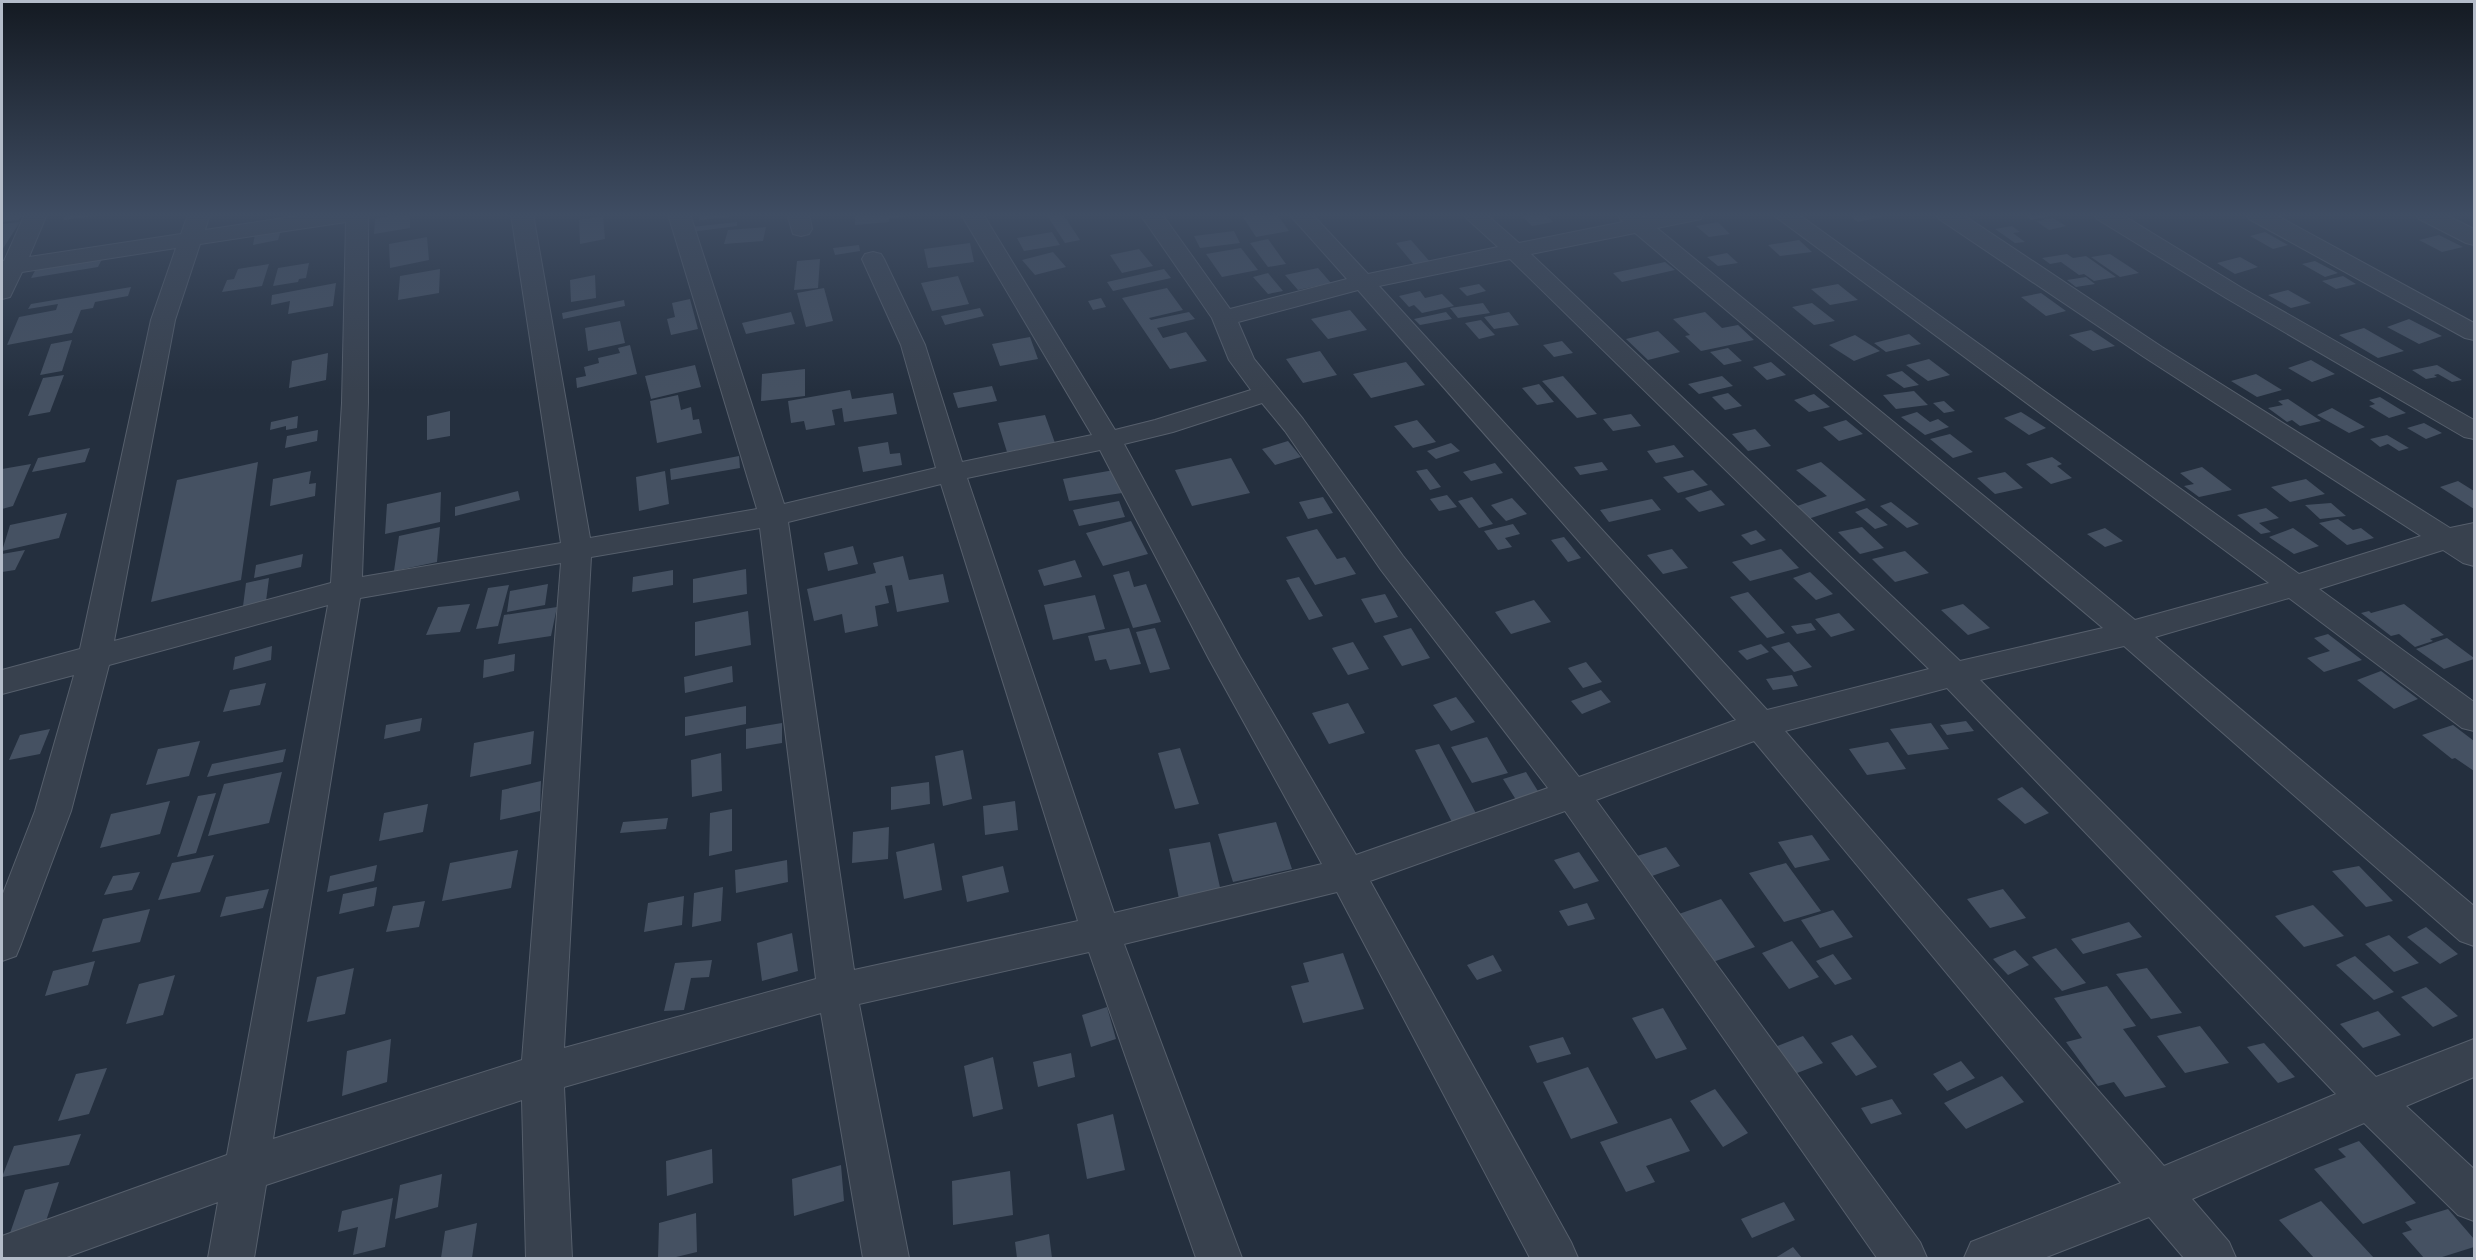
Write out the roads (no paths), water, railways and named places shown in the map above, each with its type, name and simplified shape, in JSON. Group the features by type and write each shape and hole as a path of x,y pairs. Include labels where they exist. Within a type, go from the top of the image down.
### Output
{"street":[{"path":"2,292 6,273"},
{"path":"2,944 53,811 96,656 163,320 179,273"},
{"path":"231,1258 244,1171 346,590 355,404 356,273"},
{"path":"532,273 577,550 542,1074 549,1258"},
{"path":"697,273 773,516 837,991 885,1258"},
{"path":"879,273 913,345 951,473 1101,933 1219,1258"},
{"path":"1007,273 1108,440 1225,659 1347,874 1555,1258"},
{"path":"1192,273 1224,318 1242,360 1294,425 1392,563 1572,794 1905,1258"},
{"path":"1355,273 1760,725 2213,1258"},
{"path":"1224,318 1407,273"},
{"path":"1538,273 1954,674 2370,1100 2475,1199"},
{"path":"1697,273 2130,633 2475,929"},
{"path":"1863,273 2296,586 2475,719"},
{"path":"2035,273 2153,352 2461,535 2475,556"},
{"path":"2201,273 2475,431"},
{"path":"2361,273 2475,333"},
{"path":"2,682 346,590 773,516 951,473 1108,440 1164,426 1267,393"},
{"path":"3,1258 313,1146 542,1074 837,991 1101,933 1347,874 1760,725 1954,674 2130,633 2296,586 2461,535"},
{"path":"1987,1258 2156,1192 2370,1100 2475,1058"}]}
